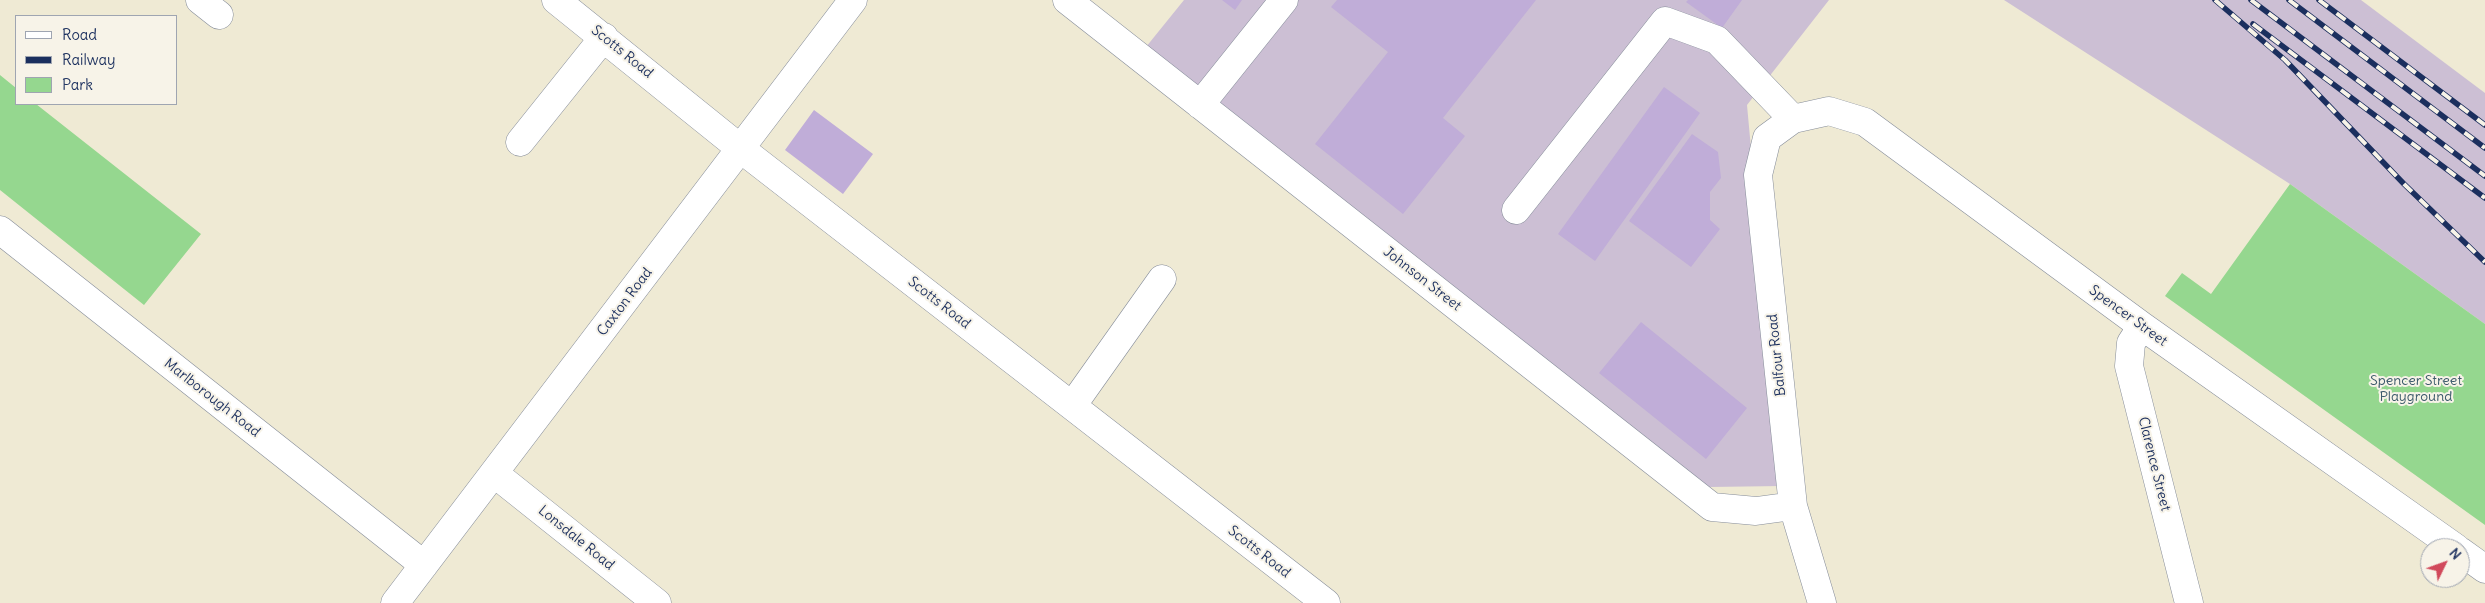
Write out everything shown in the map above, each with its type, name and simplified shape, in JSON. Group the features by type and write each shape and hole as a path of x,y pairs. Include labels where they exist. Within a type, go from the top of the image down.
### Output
{"street":[{"name":"Scotts Road","path":"556,0 741,149 1326,603"},
{"name":"Caxton Road","path":"395,603 495,474 853,0"},
{"name":"Johnson Street","path":"1067,0 1712,507 1756,511 1793,506"},
{"path":"1200,105 1284,0"},
{"path":"1516,210 1665,21 1717,40 1793,119"},
{"path":"520,142 604,37"},
{"name":"Spencer Street","path":"1793,119 1829,111 1864,122 2142,326 2442,538"},
{"name":"Balfour Road","path":"1793,119 1767,138 1758,175 1793,506 1822,603"},
{"name":"Marlborough Road","path":"0,230 424,565"},
{"path":"1072,406 1162,280"},
{"name":"Clarence Street","path":"2142,326 2131,343 2129,366 2189,603"},
{"name":"Lonsdale Road","path":"495,474 657,603"},
{"path":"2470,558 2485,569"}],"shaded area":[{"path":"1184,0 1829,0 1747,105 1782,486 1709,487 1146,47"},
{"path":"2004,0 2361,0 2485,93 2485,324 2290,184"}],"green space":[{"path":"0,75 15,87 15,105 37,105 201,234 144,305 0,190"},
{"name":"Spencer Street Playground","path":"2290,184 2485,324 2485,525 2165,296 2182,273 2211,294"}],"building":[{"path":"1222,0 1242,0 1235,10"},
{"path":"1337,0 1536,0 1443,118 1465,136 1403,214 1315,144 1388,52 1331,7"},
{"path":"1688,0 1742,0 1722,28 1686,2"},
{"path":"1664,87 1700,113 1595,261 1558,234"},
{"path":"814,110 873,154 843,194 785,150"},
{"path":"1692,134 1718,152 1721,178 1710,192 1710,220 1720,229 1691,267 1629,221"},
{"path":"1641,322 1747,408 1706,459 1599,373"}],"railway":[{"path":"2215,0 2285,60 2404,184 2485,262"},
{"path":"2251,0 2485,176"},
{"path":"2289,0 2485,148"},
{"path":"2319,0 2485,125"},
{"path":"2253,24 2485,198"}]}
